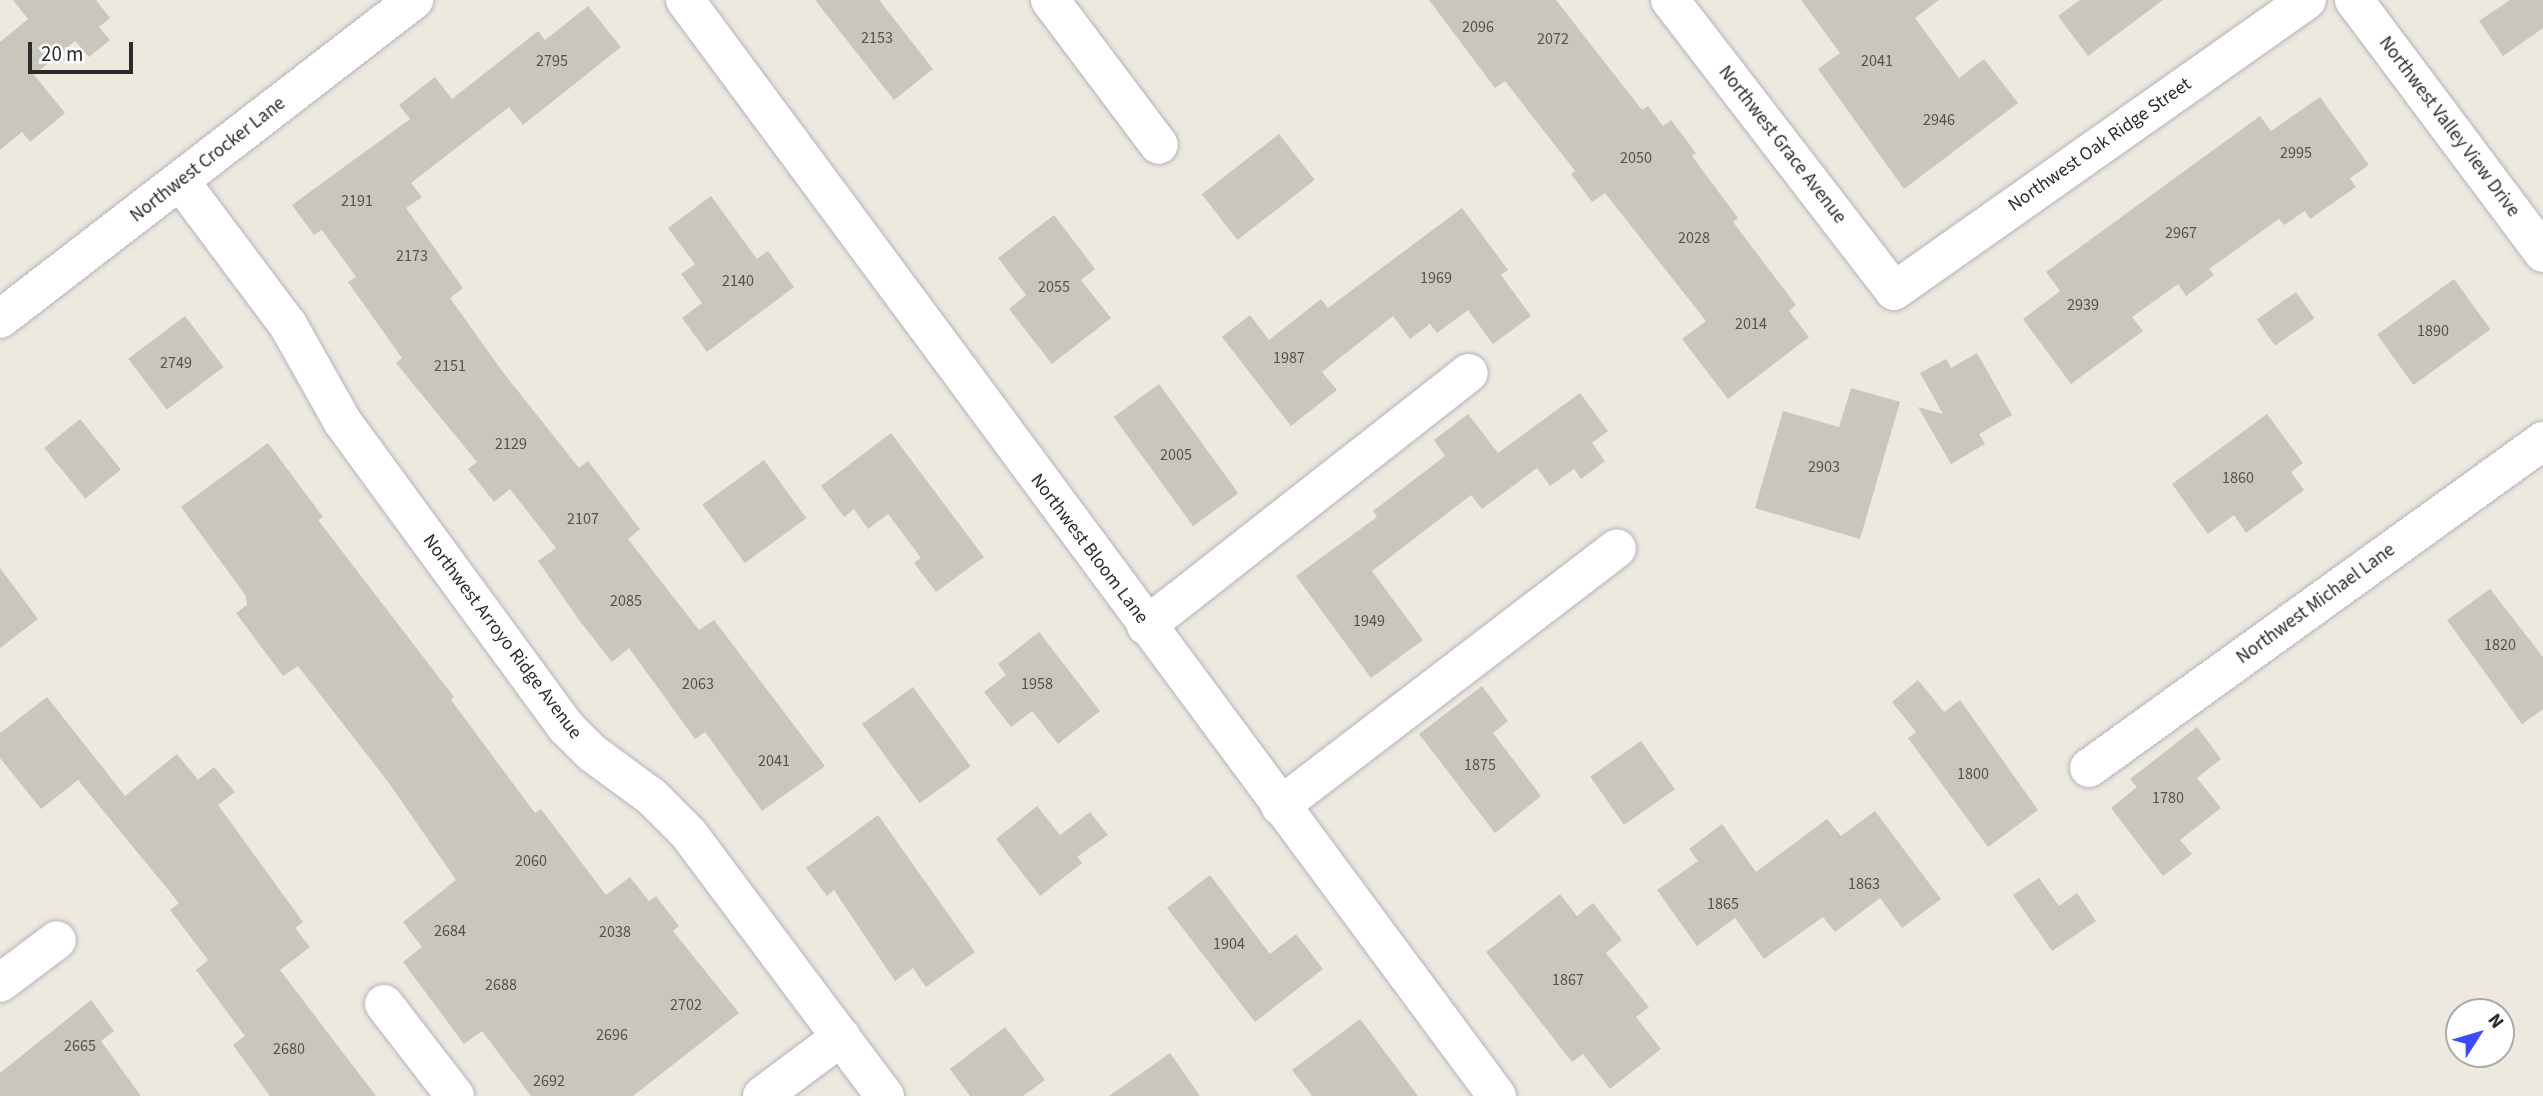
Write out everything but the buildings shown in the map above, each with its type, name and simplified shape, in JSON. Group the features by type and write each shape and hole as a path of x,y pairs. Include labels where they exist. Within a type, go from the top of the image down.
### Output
{"street":[{"name":"Northwest Crocker Lane","path":"0,319 414,0"},
{"name":"Northwest Bloom Lane","path":"685,0 1146,626 1497,1096"},
{"path":"1050,0 1159,145"},
{"name":"Northwest Grace Avenue","path":"1671,0 1894,291"},
{"name":"Northwest Oak Ridge Street","path":"1894,291 2307,0"},
{"name":"Northwest Valley View Drive","path":"2354,0 2543,253"},
{"name":"Northwest Arroyo Ridge Avenue","path":"181,182 288,325 341,421 566,727 592,753 652,797 688,833 886,1096"},
{"path":"1146,626 1469,373"},
{"name":"Northwest Michael Lane","path":"2089,768 2543,440"},
{"path":"1280,806 1617,548"},
{"path":"0,983 57,940"},
{"path":"384,1004 455,1096"},
{"path":"762,1096 841,1037"}]}
